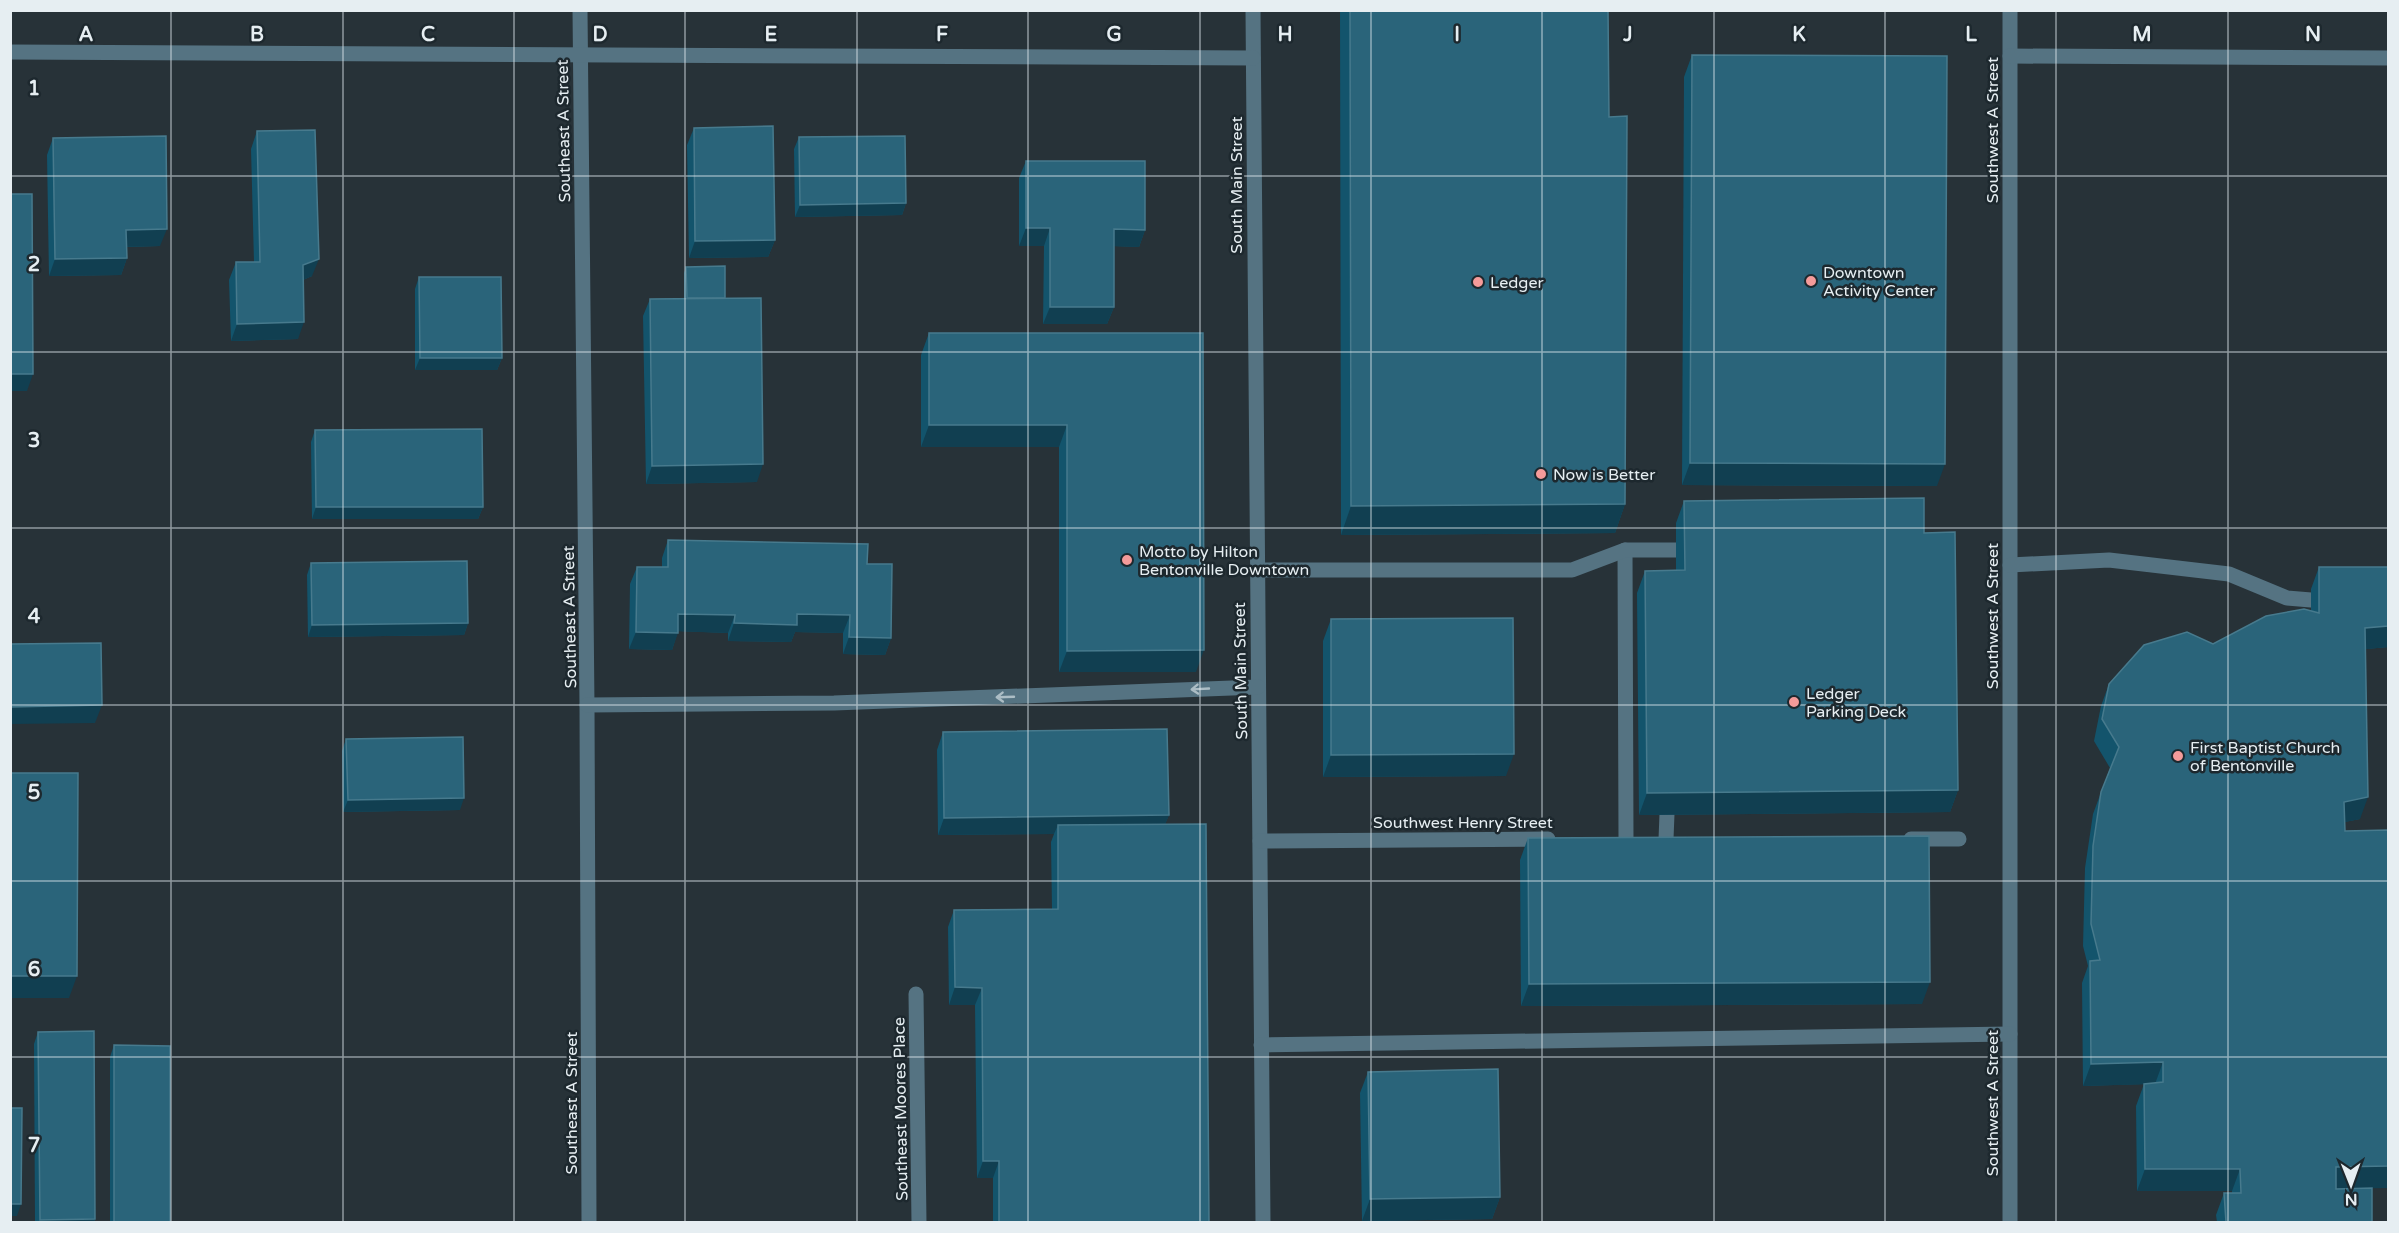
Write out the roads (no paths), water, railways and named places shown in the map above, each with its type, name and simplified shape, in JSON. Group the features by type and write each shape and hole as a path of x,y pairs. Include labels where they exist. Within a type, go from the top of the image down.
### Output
{"street":[{"name":"Southeast A Street","path":"580,10 587,705 589,1222"},
{"name":"South Main Street","path":"1253,10 1263,1222"},
{"name":"Southwest A Street","path":"2010,10 2010,1222"},
{"path":"10,52 1253,58"},
{"path":"2010,56 2388,58"},
{"path":"1625,550 1636,839"},
{"path":"1257,570 1572,570 1625,550 1676,550"},
{"path":"2010,565 2120,561 2229,574 2287,598 2311,600"},
{"path":"587,705 834,703 1258,687"},
{"path":"1606,839 1672,839 1667,814"},
{"name":"Southwest Henry Street","path":"1260,841 1564,839"},
{"path":"1900,839 1959,839"},
{"name":"Southeast Moores Place","path":"916,994 919,1222"},
{"path":"1261,1045 2010,1034"}],"place":[{"name":"Downtown Activity Center","path":"1811,281"},
{"name":"Ledger","path":"1478,282"},
{"name":"Now is Better","path":"1541,474"},
{"name":"Motto by Hilton Bentonville Downtown","path":"1127,560"},
{"name":"Ledger Parking Deck","path":"1794,702"},
{"name":"First Baptist Church of Bentonville","path":"2178,756"}]}
